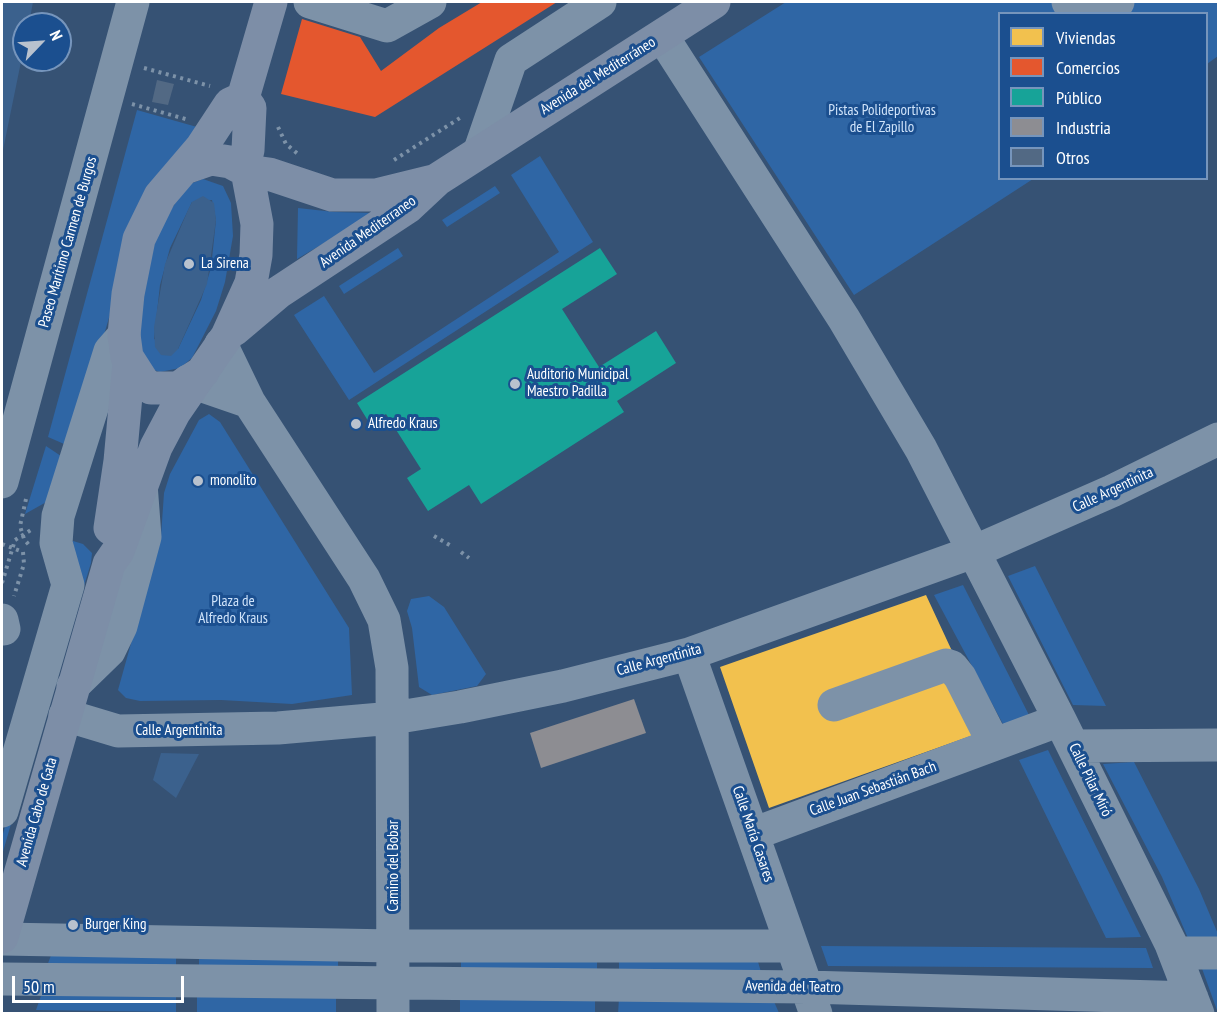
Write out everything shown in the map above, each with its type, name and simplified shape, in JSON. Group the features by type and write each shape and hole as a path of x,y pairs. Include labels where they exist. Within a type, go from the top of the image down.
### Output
{"main road":[{"path":"185,168 230,104 230,94 271,2"},
{"name":"Avenida del Mediterráneo","path":"438,179 714,2"},
{"path":"126,349 143,382 152,388 178,388 207,363 251,283 256,255 257,224 254,198 245,169 250,108 230,94"},
{"name":"Avenida Mediterraneo","path":"185,168 211,159 269,174 332,195 376,195 438,179"},
{"name":"Avenida Cabo de Gata","path":"109,564 107,544 120,461 128,294 139,239 160,196 185,168"},
{"name":"Avenida Mediterraneo","path":"207,363 279,292 408,207 438,179"},
{"name":"Avenida Cabo de Gata","path":"2,938 109,564 118,551 141,484 169,423 207,363"}],"street":[{"name":"Paseo Marítimo Carmen de Burgos","path":"2,482 133,2"},
{"path":"310,2 387,26 430,2"},
{"path":"480,150 511,60 600,2"},
{"path":"1103,12 1118,2"},
{"name":"Calle Pilar Miró","path":"662,36 844,319 921,449 1067,733 1175,953 1195,1006"},
{"path":"2,811 68,585 56,543 58,516 110,351 126,349"},
{"path":"207,363 249,402"},
{"path":"207,363 249,402 364,579 384,620 392,668 393,718"},
{"name":"Calle Argentinita","path":"69,700 118,731 278,728 393,718 540,690 689,654 973,552 1112,491 1218,439"},
{"name":"Avenida Cabo de Gata","path":"69,700 109,651 121,626 145,537 141,484"},
{"name":"Calle María Casares","path":"689,654 811,1000"},
{"path":"834,705 946,665 952,667 960,677 994,744"},
{"name":"Camino del Bobar","path":"393,718 394,998"},
{"name":"Calle Juan Sebastián Bach","path":"753,834 994,744 1067,733 1218,745"},
{"path":"2,938 394,946 792,946"},
{"path":"1175,953 1218,953"},
{"name":"Avenida del Teatro","path":"2,979 394,998 811,1000 1195,1006"}],"path":[{"path":"144,68 203,83 230,94"},
{"path":"108,98 196,121"},
{"path":"387,164 469,111"},
{"path":"286,144 301,156"},
{"path":"2,583 15,540 58,516"},
{"path":"434,536 453,547"},
{"path":"2,544 22,551 24,564 3,625"},
{"path":"460,552 469,558"}],"green space":[{"name":"Pistas Polideportivas de El Zapillo","path":"786,2 1218,2 1218,56 1208,63 1208,12 998,12 998,180 1031,180 854,295 699,57"},
{"path":"137,110 197,127 111,311 71,447 48,437"},
{"path":"540,156 593,242 349,400 294,315 324,296 374,373 559,252 511,175"},
{"path":"203,179 223,186 231,203 233,236 225,282 216,311 192,358 180,368 160,372 154,370 138,346 148,261 161,225 187,185","holes":["212,200 216,220 211,268 201,300 178,349 154,339 160,285 170,248 192,202"]},
{"path":"495,186 500,193 447,227 442,220"},
{"path":"298,208 334,212 375,213 297,259"},
{"path":"398,248 403,256 344,294 339,286"},
{"name":"Plaza de Alfredo Kraus","path":"209,414 220,422 349,628 352,695 292,704 221,700 140,701 126,698 118,690 161,536 164,493 170,474 199,420"},
{"path":"46,446 67,460 57,496 25,514"},
{"path":"73,541 83,544 92,553 91,563 83,589 79,589 2,855 2,837 70,606 68,544"},
{"path":"1035,566 1106,706 1073,705 1008,576"},
{"path":"963,585 1029,715 1004,726 934,595"},
{"path":"429,596 444,607 486,674 477,686 432,695 419,687 412,628 407,611 411,599"},
{"path":"1048,750 1141,937 1106,938 1019,760"},
{"path":"1134,762 1199,889 1218,934 1218,945 1190,943 1162,877 1103,764"},
{"path":"821,946 1146,948 1153,968 828,966"},
{"path":"53,950 176,953 176,970 47,966"},
{"path":"199,952 338,952 338,972 199,971"},
{"path":"461,954 597,954 597,971 461,971"},
{"path":"619,954 756,955 761,972 619,972"},
{"path":"1200,963 1218,963 1218,1013"},
{"path":"42,993 176,996 176,1012 36,1010"},
{"path":"460,994 595,997 595,1013 460,1014"},
{"path":"197,995 336,997 336,1013 197,1012"},
{"path":"772,997 779,1013 618,1014 619,998"}],"shaded area":[{"path":"2,2 33,2 31,12 12,12 12,72 19,72 2,155"},
{"path":"203,196 214,203 216,220 207,284 178,349 171,356 161,355 155,347 154,327 165,264 192,202"},
{"path":"161,753 199,754 176,798 153,780"}],"building: Viviendas":[{"path":"926,595 952,651 949,673 982,732 769,808 720,667"}],"building: Comercios":[{"path":"482,2 557,2 375,117 281,94 302,19 360,37 381,71 439,28"}],"building: Público":[{"name":"Auditorio Municipal Maestro Padilla","path":"600,248 617,274 562,309 599,367 656,331 676,363 617,401 624,412 481,504 469,485 428,511 407,478 421,469 386,414 370,424 357,403"}],"building: Industria":[{"path":"634,699 646,733 541,768 530,733"}],"building: Otros":[{"path":"157,80 174,84 168,105 152,102"}],"place":[{"name":"La Sirena","path":"189,264"},
{"name":"Auditorio Municipal Maestro Padilla","path":"515,384"},
{"name":"Alfredo Kraus","path":"356,424"},
{"name":"monolito","path":"198,481"},
{"name":"Burger King","path":"73,925"}]}
